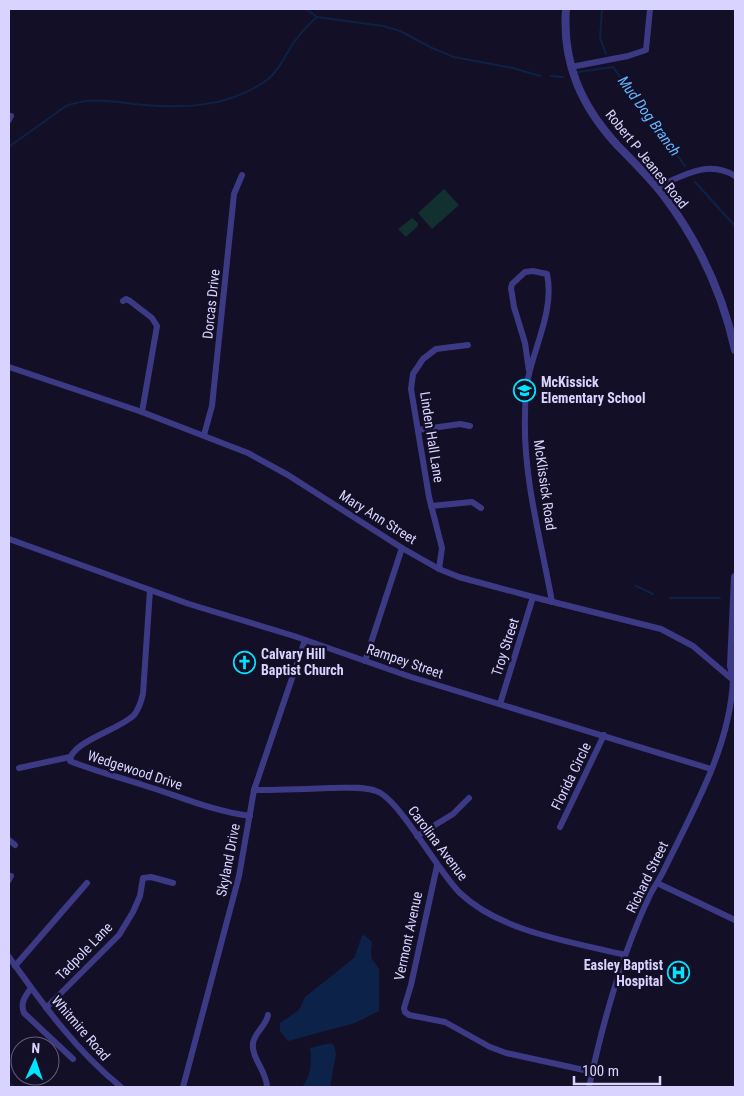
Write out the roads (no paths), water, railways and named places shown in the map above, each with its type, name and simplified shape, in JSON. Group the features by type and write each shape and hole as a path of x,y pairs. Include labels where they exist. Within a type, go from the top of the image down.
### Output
{"street":[{"name":"Robert P Jeanes Road","path":"566,9 567,52 570,67 579,90 608,135 657,187 684,225 710,275 729,322 735,350"},
{"path":"570,67 628,56 646,50 650,9"},
{"path":"657,187 706,168 735,176"},
{"name":"Dorcas Drive","path":"204,435 212,406 234,194 242,176"},
{"name":"McKlissick Road","path":"529,371 525,343 514,308 511,288 512,284 524,272 533,271 547,274 549,289 544,322 529,371 525,415 525,451 552,602"},
{"path":"123,301 126,299 130,301 152,318 157,326 142,412"},
{"name":"Linden Hall Lane","path":"439,569 442,548 431,506 411,389 412,374 423,359 436,349 468,345"},
{"name":"Mary Ann Street","path":"9,366 142,412 248,453 439,569 459,577 661,629 693,646 734,681"},
{"path":"418,430 460,424 470,426"},
{"path":"431,506 472,502 481,508"},
{"name":"Rampey Street","path":"9,538 150,590 465,694 711,769"},
{"path":"365,661 402,548"},
{"path":"734,681 735,577"},
{"name":"Wedgewood Drive","path":"150,590 143,694 139,707 127,721 72,753 70,762 144,785 202,806 250,816"},
{"name":"Troy Street","path":"500,704 533,597"},
{"name":"Skyland Drive","path":"183,1087 237,885 254,790 305,640"},
{"name":"Richard Street","path":"589,1087 604,1021 626,955 650,894 711,769 722,740 733,695 734,681"},
{"name":"Florida Circle","path":"560,827 604,735"},
{"path":"19,768 70,757"},
{"name":"Carolina Avenue","path":"254,790 351,788 377,791 396,808 437,866 460,893 476,906 514,925 541,935 626,955"},
{"path":"417,836 453,814 469,798"},
{"path":"9,840 15,845"},
{"name":"Vermont Avenue","path":"437,866 413,978 404,1008 405,1012 409,1015 445,1022 490,1047 506,1053 592,1072"},
{"name":"Tadpole Lane","path":"46,1008 119,935 140,896 143,878 173,883"},
{"path":"15,966 87,883"},
{"path":"657,883 735,920"},
{"name":"Whitmire Road","path":"9,957 69,1036 107,1076 121,1087"},
{"path":"31,988 21,1006 24,1012 73,1059"},
{"path":"267,1087 265,1076 253,1044 259,1031 266,1024 268,1016"}],"water":[{"path":"364,935 372,942 372,959 379,969 379,1011 355,1023 288,1041 280,1031 280,1023 299,1010 305,997 354,958"},
{"path":"330,1043 334,1045 336,1054 330,1087 302,1087 310,1069 310,1048"}],"waterway":[{"path":"306,9 317,17 383,26 400,31 454,57 513,68 540,76"},
{"name":"Mud Dog Branch","path":"602,9 600,38 606,54"},
{"path":"10,146 66,106 83,101 100,100 152,106 186,106 220,101 236,96 267,80 279,67 294,42 317,17"},
{"name":"Mud Dog Branch","path":"578,72 613,67 685,166"},
{"path":"551,76 563,77"},
{"name":"Mud Dog Branch","path":"695,182 735,226"},
{"path":"636,586 653,594"},
{"path":"670,598 720,598"},
{"path":"9,1083 15,1087"}],"place":[{"name":"McKissick Elementary School","path":"525,390"},
{"name":"Calvary Hill Baptist Church","path":"245,662"},
{"name":"Easley Baptist Hospital","path":"679,973"}]}
